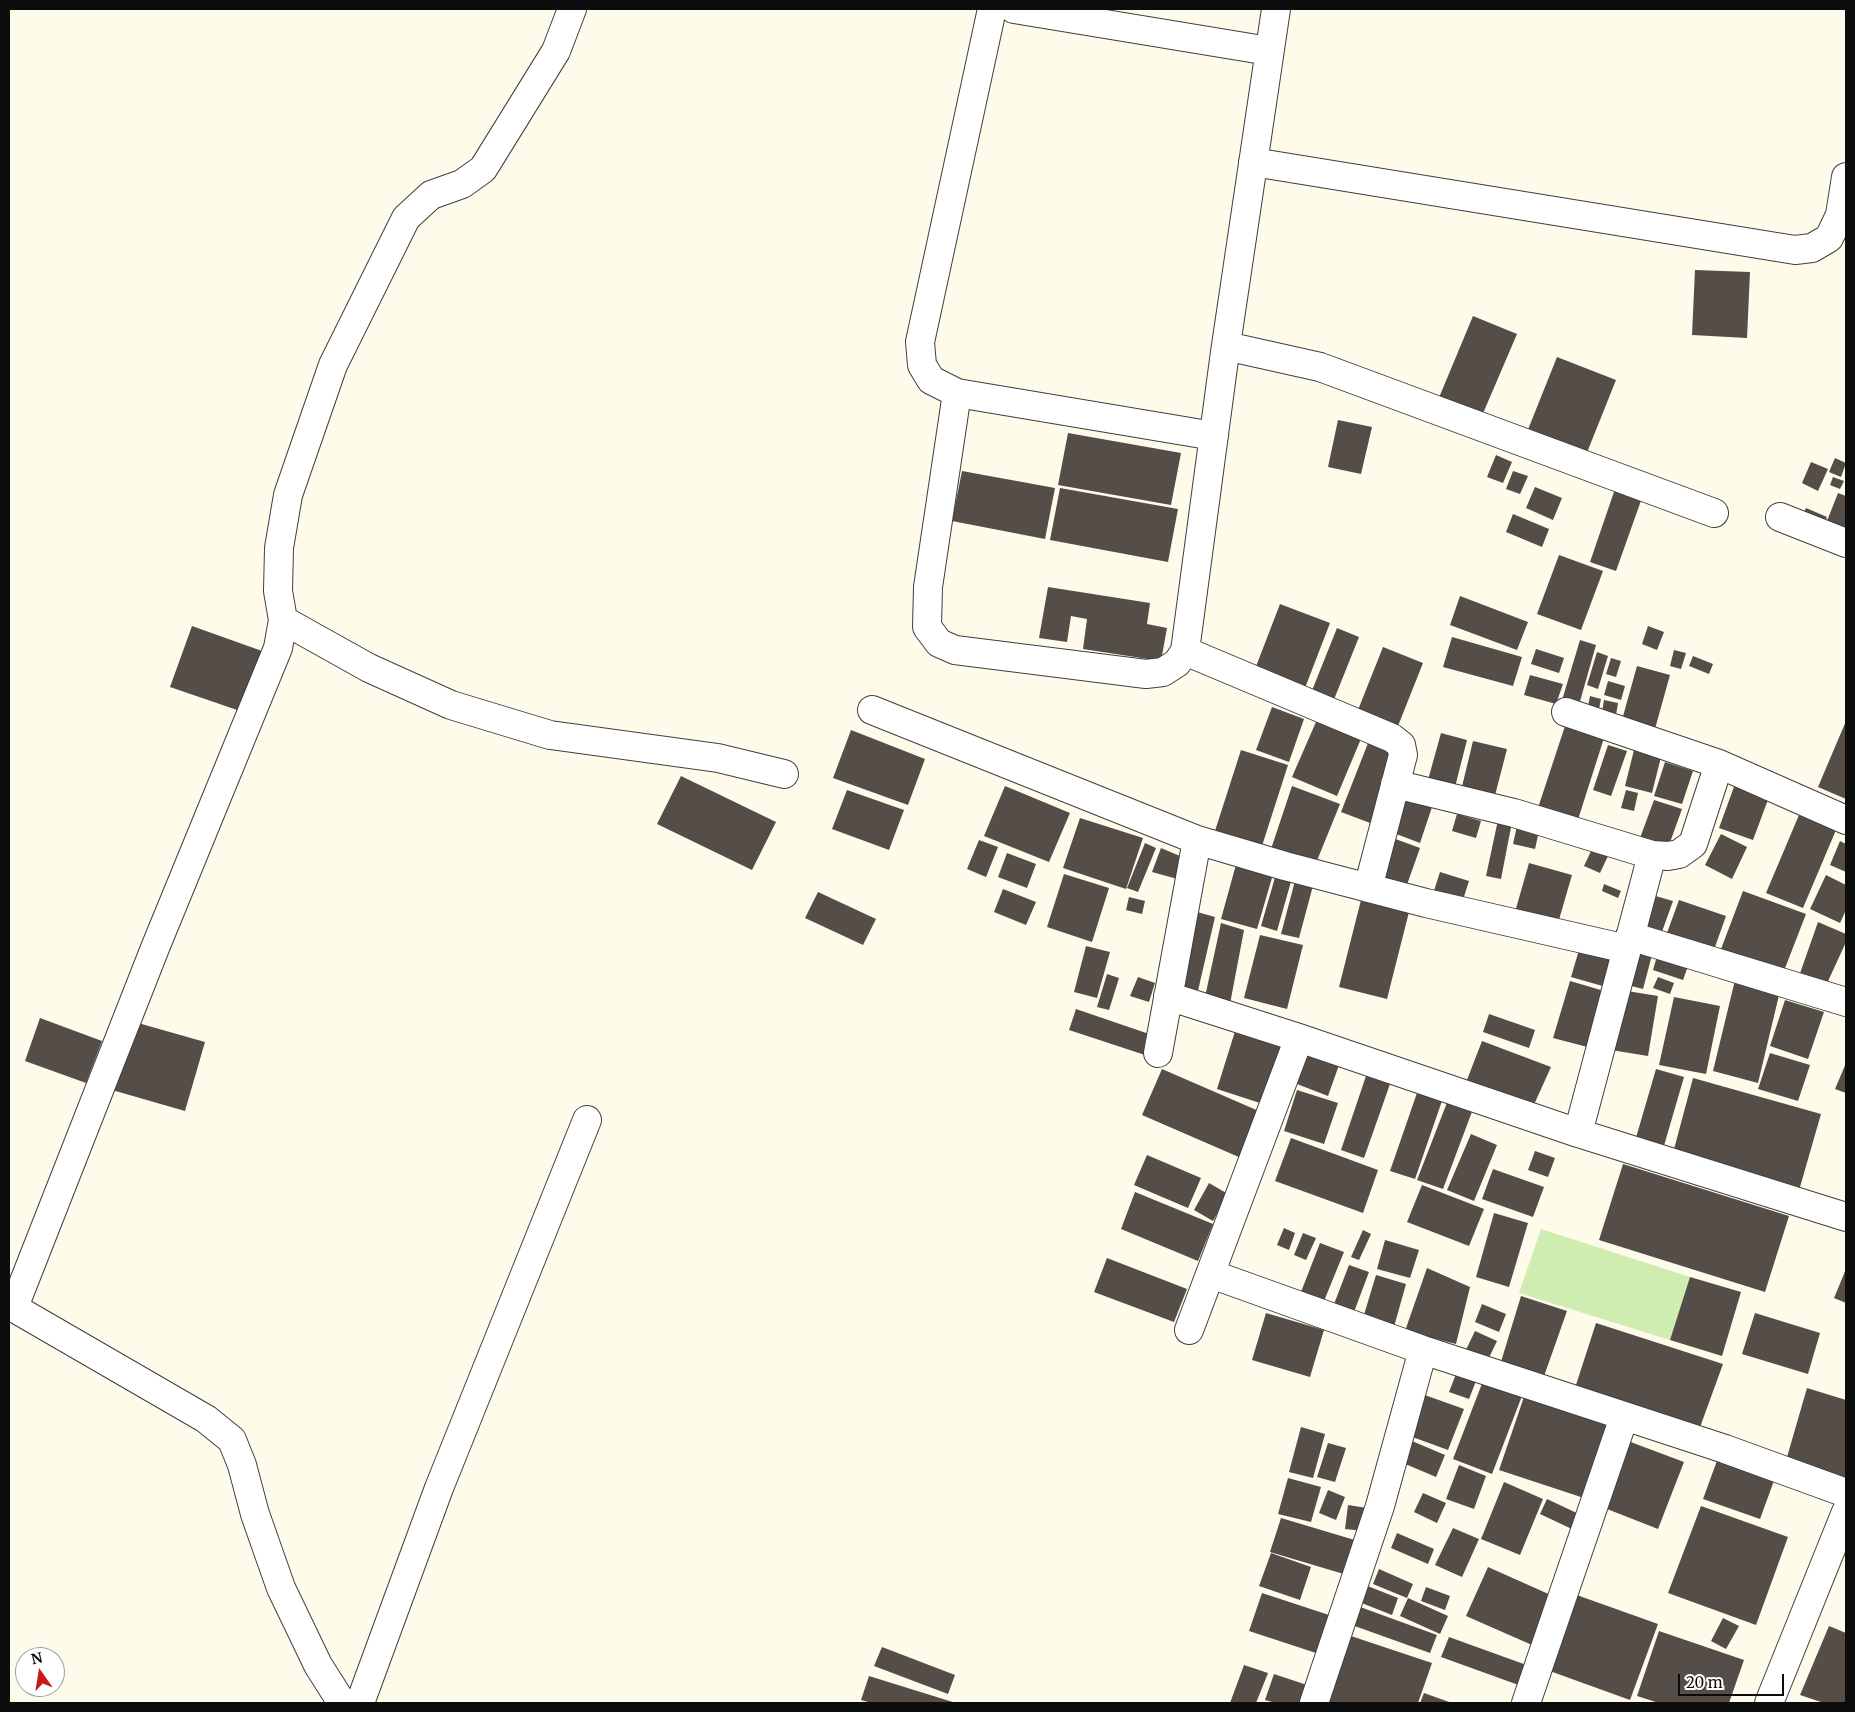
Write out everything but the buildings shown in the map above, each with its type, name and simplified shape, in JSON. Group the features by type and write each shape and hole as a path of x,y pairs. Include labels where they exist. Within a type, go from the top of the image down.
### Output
{"street":[{"path":"342,1703 318,1665 282,1588 255,1514 242,1465 232,1440 206,1419 11,1306 278,648 282,620 278,590 279,548 288,495 333,365 406,218 431,195 462,184 483,168 556,51 572,9"},
{"path":"992,9 920,342 922,365 931,380 957,393 1214,436"},
{"path":"1014,9 1269,51"},
{"path":"957,393 928,587 927,627 939,643 955,650 1146,674 1162,672 1178,663 1185,651 1226,346 1276,9"},
{"path":"1253,162 1795,250 1812,248 1829,238 1840,215 1846,177"},
{"path":"1226,346 1320,367 1714,514"},
{"path":"1780,516 1846,543"},
{"path":"282,620 369,668 451,705 550,735 718,758 784,774"},
{"path":"1185,651 1392,738 1401,745 1403,755 1368,888"},
{"path":"872,710 1198,840 1368,888 1628,942 1846,1002"},
{"path":"1566,712 1719,764 1846,820"},
{"path":"1395,784 1514,813 1652,855 1668,856 1680,854 1693,844 1719,764"},
{"path":"1158,1053 1198,840"},
{"path":"1578,1133 1652,855"},
{"path":"1168,996 1299,1038 1578,1133 1846,1217"},
{"path":"1189,1330 1299,1038"},
{"path":"360,1703 439,1488 587,1120"},
{"path":"1210,1274 1423,1350 1726,1449 1846,1493"},
{"path":"1314,1703 1380,1506 1423,1350"},
{"path":"1526,1703 1624,1417"},
{"path":"1769,1703 1846,1512"}],"green space":[{"path":"1541,1229 1690,1277 1670,1340 1519,1293"}]}
